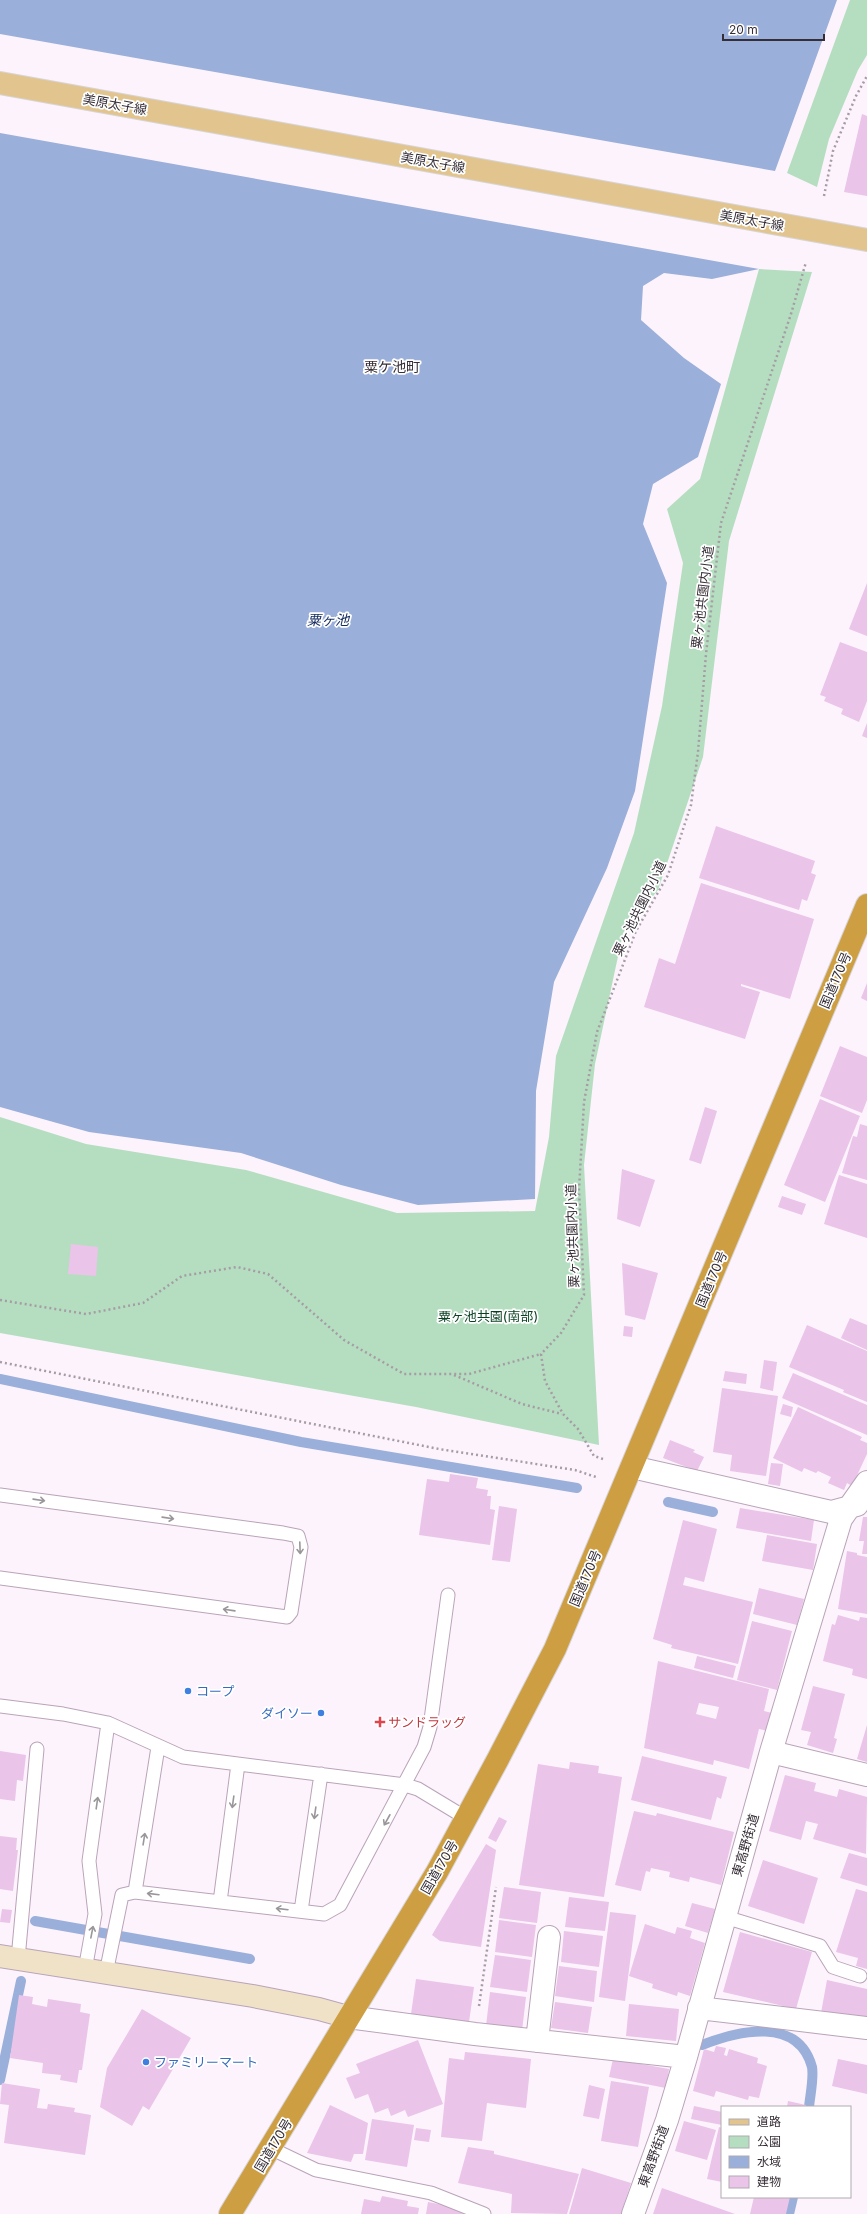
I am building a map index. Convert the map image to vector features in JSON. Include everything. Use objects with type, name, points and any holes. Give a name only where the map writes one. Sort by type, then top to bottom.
[{"type":"highway","name":"国道170号","points":[[230,2214],[328,2056],[348,2018],[437,1872],[554,1649],[867,905]]},
{"type":"main road","name":"美原太子線","points":[[0,83],[867,240]]},
{"type":"street","points":[[628,1476],[831,1512],[858,1504]]},
{"type":"street","name":"東高野街道","points":[[633,2214],[666,2120],[686,2057],[771,1752],[841,1519],[858,1504],[867,1482]]},
{"type":"street","points":[[771,1752],[867,1775]]},
{"type":"street","points":[[537,2035],[549,1937]]},
{"type":"street","points":[[9,1958],[253,1996],[319,2009],[348,2018],[537,2035],[686,2057]]},
{"type":"street","points":[[700,2008],[867,2028]]},
{"type":"lane","points":[[0,1495],[283,1533],[298,1536],[301,1547],[291,1612],[286,1617],[0,1578]]},
{"type":"lane","points":[[106,1973],[122,1895],[135,1892],[324,1914],[340,1904],[424,1748],[430,1727],[448,1595]]},
{"type":"lane","points":[[0,1706],[63,1714],[108,1723],[158,1747],[183,1757],[405,1785],[418,1788],[466,1818]]},
{"type":"lane","points":[[85,1970],[95,1914],[89,1861],[108,1723]]},
{"type":"lane","points":[[135,1892],[158,1747]]},
{"type":"lane","points":[[9,1958],[37,1749]]},
{"type":"lane","points":[[220,1902],[238,1764]]},
{"type":"lane","points":[[301,1911],[321,1774]]},
{"type":"lane","points":[[725,1917],[820,1946],[833,1967],[860,1976]]},
{"type":"lane","points":[[270,2148],[316,2170],[431,2193],[484,2214]]},
{"type":"path","points":[[824,196],[833,151],[856,96],[867,76]]},
{"type":"path","name":"粟ヶ池共園内小道","points":[[541,1354],[561,1333],[584,1295],[579,1190],[584,1102],[597,1032],[636,931],[668,875],[691,805],[698,752],[706,654],[721,523],[792,314],[806,262]]},
{"type":"path","points":[[0,1300],[86,1314],[143,1303],[182,1276],[237,1267],[268,1274],[344,1340],[404,1374],[469,1374],[541,1354],[545,1381],[563,1414],[578,1429],[594,1456],[628,1476]]},
{"type":"path","points":[[0,1362],[439,1449],[575,1470],[628,1476]]},
{"type":"path","points":[[452,1374],[522,1404],[563,1414]]},
{"type":"path","points":[[478,2012],[496,1887]]},
{"type":"green space","points":[[850,0],[867,0],[867,55],[858,70],[829,139],[817,187],[787,173]]},
{"type":"green space","name":"粟ヶ池共園(南部)","points":[[759,269],[812,272],[729,541],[703,757],[658,890],[623,933],[595,1064],[584,1165],[599,1445],[416,1407],[0,1333],[0,1117],[86,1144],[246,1170],[397,1213],[535,1211],[549,1137],[556,1056],[634,833],[662,706],[683,563],[667,509],[700,479]]},
{"type":"water","points":[[0,0],[837,0],[775,171],[0,34]]},
{"type":"water","name":"粟ヶ池","points":[[0,133],[759,269],[712,279],[664,273],[643,286],[641,320],[684,358],[721,384],[698,457],[653,484],[643,524],[667,583],[635,791],[607,868],[554,982],[536,1091],[535,1199],[418,1205],[341,1185],[241,1153],[89,1132],[0,1107]]},
{"type":"building","points":[[862,114],[867,116],[867,196],[844,192]]},
{"type":"building","points":[[867,583],[867,636],[849,629]]},
{"type":"building","points":[[840,642],[867,652],[867,701],[859,722],[841,714],[843,709],[824,701],[826,697],[820,695]]},
{"type":"building","points":[[867,723],[867,738],[862,736]]},
{"type":"building","points":[[716,826],[815,861],[811,873],[816,875],[807,901],[802,899],[799,910],[699,878]]},
{"type":"building","points":[[701,883],[814,919],[790,999],[741,984],[741,986],[760,992],[745,1039],[644,1007],[659,958],[675,964]]},
{"type":"building","points":[[867,983],[867,1001],[861,998]]},
{"type":"building","points":[[840,1046],[867,1057],[867,1100],[862,1113],[820,1096]]},
{"type":"building","points":[[820,1099],[860,1116],[825,1202],[784,1185]]},
{"type":"building","points":[[705,1107],[717,1111],[701,1164],[689,1160]]},
{"type":"building","points":[[860,1124],[867,1126],[867,1180],[842,1173],[853,1136],[857,1137]]},
{"type":"building","points":[[622,1169],[655,1180],[640,1227],[617,1219]]},
{"type":"building","points":[[839,1175],[867,1184],[867,1238],[824,1224]]},
{"type":"building","points":[[782,1196],[806,1204],[802,1215],[778,1207]]},
{"type":"building","points":[[71,1244],[98,1247],[96,1276],[68,1274]]},
{"type":"building","points":[[622,1263],[658,1273],[645,1320],[625,1315]]},
{"type":"building","points":[[850,1318],[867,1325],[867,1350],[841,1338]]},
{"type":"building","points":[[807,1325],[867,1351],[867,1402],[843,1392],[844,1390],[789,1367]]},
{"type":"building","points":[[624,1326],[633,1327],[632,1337],[623,1336]]},
{"type":"building","points":[[764,1360],[777,1362],[773,1391],[760,1388]]},
{"type":"building","points":[[725,1371],[747,1374],[746,1384],[723,1381]]},
{"type":"building","points":[[793,1373],[867,1405],[867,1435],[782,1398]]},
{"type":"building","points":[[722,1388],[778,1396],[766,1476],[730,1471],[732,1455],[713,1452]]},
{"type":"building","points":[[783,1404],[793,1407],[791,1417],[780,1414]]},
{"type":"building","points":[[798,1407],[862,1437],[860,1440],[867,1443],[867,1454],[852,1486],[847,1483],[844,1490],[828,1483],[831,1477],[818,1471],[816,1473],[804,1468],[802,1472],[773,1458]]},
{"type":"building","points":[[670,1440],[695,1450],[693,1452],[704,1457],[697,1471],[663,1458]]},
{"type":"building","points":[[771,1463],[783,1464],[780,1486],[768,1484]]},
{"type":"building","points":[[450,1474],[478,1478],[476,1488],[488,1490],[487,1496],[491,1496],[490,1509],[495,1510],[490,1545],[419,1535],[427,1479],[449,1482]]},
{"type":"building","points":[[499,1506],[517,1509],[510,1562],[492,1560]]},
{"type":"building","points":[[740,1508],[814,1520],[811,1541],[736,1528]]},
{"type":"building","points":[[863,1517],[867,1517],[867,1554],[862,1554],[864,1541],[859,1541]]},
{"type":"building","points":[[683,1520],[717,1529],[704,1582],[685,1577],[683,1585],[753,1602],[738,1664],[671,1648],[672,1645],[653,1639]]},
{"type":"building","points":[[767,1535],[817,1544],[813,1570],[762,1561]]},
{"type":"building","points":[[847,1551],[867,1557],[867,1614],[838,1609]]},
{"type":"building","points":[[759,1588],[804,1599],[797,1625],[753,1614]]},
{"type":"building","points":[[838,1615],[859,1621],[860,1617],[867,1618],[867,1679],[852,1675],[853,1669],[823,1661],[832,1624],[835,1625]]},
{"type":"building","points":[[752,1621],[792,1631],[777,1690],[737,1680]]},
{"type":"building","points":[[697,1656],[736,1666],[733,1678],[694,1668]]},
{"type":"building","points":[[658,1661],[769,1689],[764,1711],[772,1713],[768,1731],[759,1729],[749,1769],[714,1760],[713,1765],[644,1748]],"holes":[[[699,1703],[719,1707],[716,1719],[696,1714]]]},
{"type":"building","points":[[813,1686],[845,1694],[834,1738],[837,1739],[833,1753],[807,1745],[811,1732],[801,1730]]},
{"type":"building","points":[[867,1725],[867,1762],[857,1759]]},
{"type":"building","points":[[0,1751],[26,1755],[23,1781],[17,1780],[15,1801],[0,1799]]},
{"type":"building","points":[[642,1756],[727,1777],[721,1799],[717,1797],[711,1820],[631,1800]]},
{"type":"building","points":[[570,1762],[599,1766],[598,1773],[622,1777],[604,1897],[519,1885],[538,1764],[569,1769]]},
{"type":"building","points":[[785,1775],[816,1783],[814,1791],[837,1797],[839,1789],[867,1797],[866,1854],[813,1839],[818,1824],[806,1821],[801,1840],[769,1831]]},
{"type":"building","points":[[634,1811],[656,1816],[657,1813],[734,1832],[721,1885],[690,1877],[689,1882],[669,1877],[670,1872],[651,1868],[650,1872],[646,1871],[641,1891],[615,1885]]},
{"type":"building","points":[[499,1817],[507,1821],[496,1842],[488,1838]]},
{"type":"building","points":[[0,1836],[17,1838],[16,1850],[18,1850],[13,1891],[0,1889]]},
{"type":"building","points":[[486,1844],[496,1850],[481,1947],[440,1941],[432,1935]]},
{"type":"building","points":[[849,1853],[867,1858],[867,1886],[840,1878]]},
{"type":"building","points":[[763,1860],[818,1878],[804,1924],[748,1906]]},
{"type":"building","points":[[504,1887],[541,1892],[537,1923],[499,1918]]},
{"type":"building","points":[[856,1889],[867,1892],[867,1969],[856,1966],[858,1958],[836,1952]]},
{"type":"building","points":[[569,1897],[609,1902],[605,1931],[565,1927]]},
{"type":"building","points":[[692,1903],[715,1909],[708,1933],[685,1926]]},
{"type":"building","points":[[2,1909],[12,1910],[10,1923],[0,1922]]},
{"type":"building","points":[[610,1912],[636,1915],[625,2001],[599,1997]]},
{"type":"building","points":[[499,1920],[536,1925],[532,1957],[495,1952]]},
{"type":"building","points":[[645,1924],[675,1934],[677,1927],[692,1931],[690,1938],[705,1943],[690,1996],[678,1992],[677,1996],[652,1988],[653,1984],[629,1976]]},
{"type":"building","points":[[564,1931],[603,1936],[599,1967],[561,1962]]},
{"type":"building","points":[[740,1932],[812,1952],[796,2009],[723,1992]]},
{"type":"building","points":[[495,1955],[531,1960],[527,1992],[490,1987]]},
{"type":"building","points":[[559,1966],[597,1971],[594,2002],[555,1996]]},
{"type":"building","points":[[416,1979],[474,1987],[469,2022],[411,2014]]},
{"type":"building","points":[[827,1980],[867,1989],[867,2023],[821,2013]]},
{"type":"building","points":[[490,1992],[526,1997],[522,2031],[486,2026]]},
{"type":"building","points":[[19,1995],[33,1997],[32,2004],[47,2007],[48,1999],[81,2004],[80,2012],[90,2014],[82,2070],[79,2070],[77,2083],[60,2080],[61,2075],[42,2073],[43,2063],[10,2058]]},
{"type":"building","points":[[555,2002],[592,2007],[588,2033],[551,2028]]},
{"type":"building","points":[[629,2004],[679,2009],[676,2041],[626,2036]]},
{"type":"building","points":[[142,2009],[191,2038],[149,2110],[143,2106],[132,2126],[100,2107],[107,2068]]},
{"type":"building","points":[[418,2040],[443,2104],[408,2117],[405,2110],[391,2116],[388,2108],[375,2113],[368,2094],[355,2099],[346,2078],[360,2073],[356,2064]]},
{"type":"building","points":[[716,2046],[726,2048],[724,2055],[727,2056],[729,2049],[758,2058],[757,2063],[767,2066],[759,2098],[749,2096],[748,2100],[716,2091],[714,2097],[693,2091],[704,2049],[714,2052]]},
{"type":"building","points":[[465,2052],[531,2059],[526,2108],[487,2103],[482,2141],[441,2137],[449,2058],[464,2060]]},
{"type":"building","points":[[613,2059],[669,2069],[666,2088],[609,2077]]},
{"type":"building","points":[[838,2059],[867,2065],[867,2094],[832,2086]]},
{"type":"building","points":[[611,2081],[649,2087],[638,2147],[601,2141]]},
{"type":"building","points":[[2,2083],[40,2089],[37,2108],[47,2109],[48,2104],[75,2108],[74,2112],[91,2115],[85,2155],[4,2143],[9,2105],[0,2104]]},
{"type":"building","points":[[589,2085],[605,2089],[599,2119],[583,2116]]},
{"type":"building","points":[[788,2101],[806,2105],[806,2106],[787,2106]]},
{"type":"building","points":[[330,2105],[368,2123],[363,2154],[354,2154],[351,2162],[307,2153]]},
{"type":"building","points":[[694,2106],[721,2112],[721,2125],[691,2119]]},
{"type":"building","points":[[372,2119],[414,2125],[407,2167],[365,2160]]},
{"type":"building","points":[[684,2121],[716,2130],[707,2160],[675,2151]]},
{"type":"building","points":[[719,2127],[721,2128],[721,2182],[707,2179]]},
{"type":"building","points":[[416,2128],[431,2130],[429,2142],[414,2140]]},
{"type":"building","points":[[468,2147],[494,2151],[494,2154],[579,2174],[567,2214],[511,2213],[512,2194],[458,2183]]},
{"type":"building","points":[[582,2168],[631,2183],[621,2214],[569,2214]]},
{"type":"building","points":[[662,2188],[735,2214],[653,2214]]},
{"type":"building","points":[[382,2196],[408,2201],[407,2206],[419,2208],[418,2214],[361,2214],[364,2199],[380,2202]]},
{"type":"building","points":[[754,2198],[790,2198],[786,2214],[750,2214]]},
{"type":"building","points":[[428,2202],[464,2209],[463,2214],[426,2214]]},
{"type":"waterway","points":[[0,1379],[301,1442],[577,1488]]},
{"type":"waterway","points":[[668,1502],[713,1512]]},
{"type":"waterway","points":[[35,1921],[250,1959]]},
{"type":"waterway","points":[[0,2080],[21,1981]]},
{"type":"waterway","points":[[702,2045],[732,2035],[749,2032],[781,2034],[794,2040],[805,2051],[812,2067],[809,2106]]},
{"type":"waterway","points":[[789,2214],[793,2198]]},
{"type":"place","name":"コープ","points":[[188,1691]]},
{"type":"place","name":"ダイソー","points":[[321,1713]]},
{"type":"place","name":"サンドラッグ","points":[[380,1722]]},
{"type":"place","name":"ファミリーマート","points":[[146,2062]]},
{"type":"district","name":"粟ケ池町","points":[[392,367]]}]
